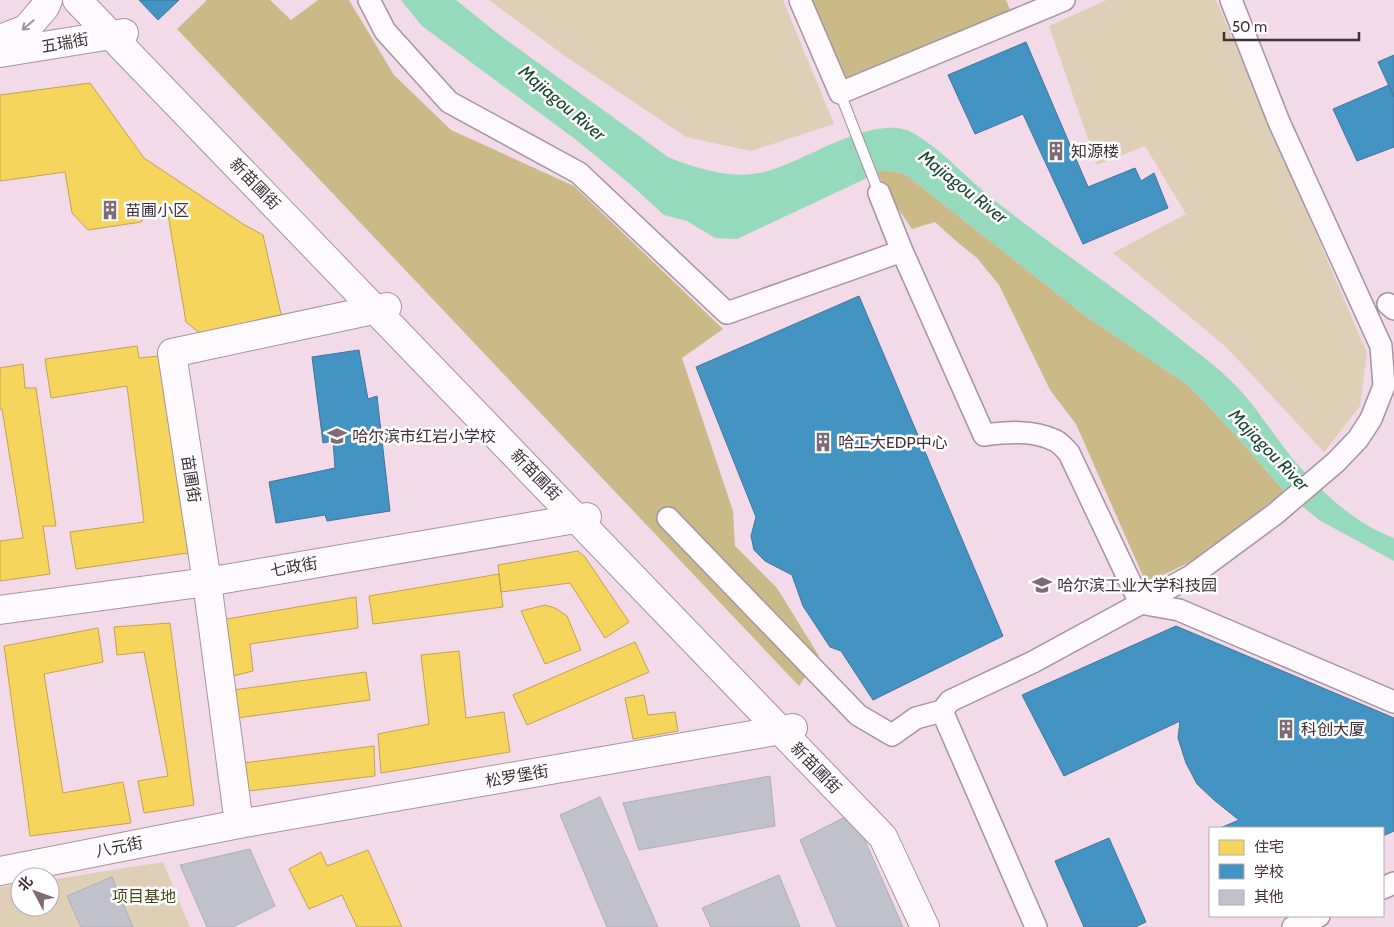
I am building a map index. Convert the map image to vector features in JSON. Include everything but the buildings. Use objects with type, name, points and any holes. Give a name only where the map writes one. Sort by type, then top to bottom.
[{"type":"street","name":"五瑞街","points":[[0,39],[26,29],[46,7],[48,0]]},
{"type":"street","name":"新苗圃街","points":[[77,0],[121,33],[582,518],[788,729],[896,835],[940,927]]},
{"type":"street","name":"新苗圃街","points":[[99,0],[121,33]]},
{"type":"street","points":[[369,0],[385,31],[449,102],[579,173],[727,313],[902,251]]},
{"type":"street","points":[[800,0],[840,93],[1017,9],[1064,0]]},
{"type":"street","points":[[668,518],[858,715],[892,735],[916,718],[942,711],[950,701],[1033,662],[1191,576],[1275,514],[1336,462],[1358,439],[1371,419],[1384,386],[1381,346],[1279,122],[1231,0]]},
{"type":"street","name":"五瑞街","points":[[0,54],[121,33]]},
{"type":"street","points":[[879,192],[902,251],[984,435],[1006,432],[1038,434],[1056,440],[1069,453],[1140,604]]},
{"type":"street","name":"苗圃街","points":[[239,824],[172,353],[382,308]]},
{"type":"street","name":"七政街","points":[[0,610],[206,582],[582,518]]},
{"type":"street","points":[[1140,604],[1179,610],[1394,702]]},
{"type":"street","points":[[942,711],[1036,927]]},
{"type":"street","name":"新苗圃街","points":[[788,729],[883,838],[925,927]]},
{"type":"street","name":"松罗堡街","points":[[239,824],[788,729]]},
{"type":"street","name":"八元街","points":[[0,870],[239,824]]},
{"type":"street","points":[[1293,927],[1317,917]]},
{"type":"lane","points":[[840,93],[879,192]]},
{"type":"green space","points":[[489,0],[783,0],[834,124],[751,151],[686,137],[565,56]]},
{"type":"green space","points":[[1107,0],[1216,0],[1367,353],[1360,406],[1324,452],[1225,346],[1113,253],[1186,214],[1145,146],[1097,165],[1049,26]]},
{"type":"green space","name":"项目基地","points":[[163,862],[190,927],[0,927],[0,887],[10,886],[10,917],[60,917],[60,878]]},
{"type":"shaded area","points":[[207,0],[270,0],[291,20],[318,0],[349,0],[394,75],[451,130],[574,186],[723,329],[682,358],[733,511],[735,546],[777,588],[819,656],[799,686],[177,29]]},
{"type":"shaded area","points":[[809,0],[1006,0],[1011,12],[846,82]]},
{"type":"shaded area","points":[[884,170],[905,174],[1083,314],[1189,386],[1230,429],[1284,491],[1207,554],[1146,583],[1076,424],[1050,390],[999,285],[977,258],[935,222],[912,229],[890,197],[877,173]]},
{"type":"water","name":"Majiagou River","points":[[401,0],[456,0],[497,33],[668,157],[691,166],[727,174],[752,174],[780,167],[861,133],[899,128],[915,134],[946,157],[994,200],[1161,324],[1224,374],[1248,400],[1299,466],[1320,488],[1354,517],[1394,538],[1394,561],[1319,520],[1284,491],[1230,429],[1189,386],[1083,314],[905,174],[884,170],[737,239],[715,238],[687,221],[664,215],[575,139],[422,26]]},
{"type":"place","name":"知源楼","points":[[1056,151]]},
{"type":"place","name":"苗圃小区","points":[[110,210]]},
{"type":"place","name":"哈尔滨市红岩小学校","points":[[337,436]]},
{"type":"place","name":"哈工大EDP中心","points":[[823,442]]},
{"type":"place","name":"哈尔滨工业大学科技园","points":[[1042,585]]},
{"type":"place","name":"科创大厦","points":[[1286,729]]}]
